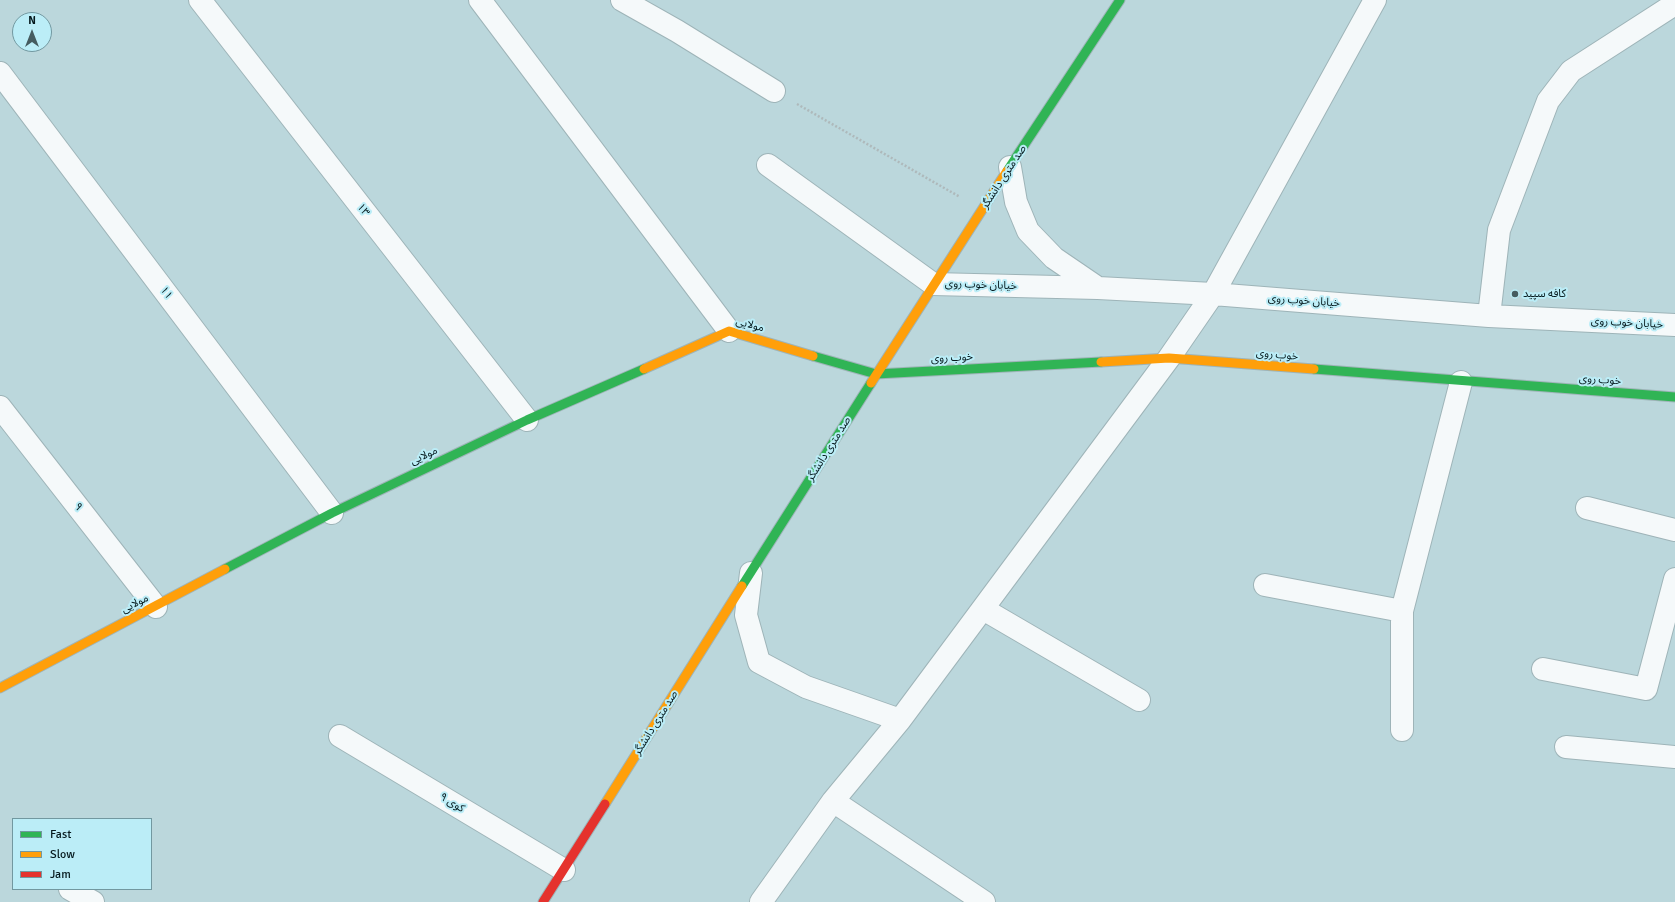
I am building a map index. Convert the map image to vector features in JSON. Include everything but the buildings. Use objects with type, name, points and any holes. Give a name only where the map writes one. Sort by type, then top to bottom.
[{"type":"street","name":"۱۳","points":[[200,0],[527,420]]},
{"type":"street","points":[[480,0],[729,331]]},
{"type":"street","points":[[622,0],[677,31],[774,91]]},
{"type":"street","name":"صد متری دانشگر","points":[[543,902],[933,284],[1120,0]]},
{"type":"street","points":[[760,902],[833,801],[900,720],[983,609],[1169,358],[1213,294],[1376,0]]},
{"type":"street","points":[[1489,316],[1499,230],[1548,101],[1571,71],[1675,4]]},
{"type":"street","name":"۱۱","points":[[0,73],[332,513]]},
{"type":"street","points":[[768,165],[933,284]]},
{"type":"street","points":[[1010,167],[1016,202],[1028,231],[1054,258],[1098,288]]},
{"type":"street","name":"خیابان خوب روی","points":[[933,284],[1098,288],[1213,294],[1489,316],[1675,325]]},
{"type":"street","name":"مولایی","points":[[0,688],[332,513],[527,420],[729,331],[876,374]]},
{"type":"street","name":"خوب روی","points":[[876,374],[1169,358],[1461,382],[1675,397]]},
{"type":"street","points":[[1402,730],[1402,611],[1461,382]]},
{"type":"street","name":"۹","points":[[0,407],[156,607]]},
{"type":"street","points":[[1587,508],[1675,530]]},
{"type":"street","points":[[750,573],[746,615],[759,662],[806,687],[900,720]]},
{"type":"street","points":[[1542,669],[1646,689],[1675,580]]},
{"type":"street","points":[[1265,585],[1402,611]]},
{"type":"street","points":[[983,609],[1139,700]]},
{"type":"street","name":"کوی ۹","points":[[340,736],[564,870]]},
{"type":"street","points":[[1566,747],[1675,757]]},
{"type":"street","points":[[833,801],[984,902]]},
{"type":"street","points":[[72,890],[93,902]]},
{"type":"path","points":[[774,91],[983,210]]},
{"type":"traffic: fast","points":[[1007,171],[1120,0]]},
{"type":"traffic: fast","points":[[813,356],[876,374],[1101,362]]},
{"type":"traffic: fast","points":[[225,569],[332,513],[527,420],[644,369]]},
{"type":"traffic: fast","points":[[1314,369],[1675,397]]},
{"type":"traffic: fast","points":[[742,586],[871,383]]},
{"type":"traffic: slow","points":[[871,383],[1007,171]]},
{"type":"traffic: slow","points":[[644,369],[729,331],[813,356]]},
{"type":"traffic: slow","points":[[1101,362],[1169,358],[1314,369]]},
{"type":"traffic: slow","points":[[0,688],[225,569]]},
{"type":"traffic: slow","points":[[605,804],[742,586]]},
{"type":"traffic: jam","points":[[543,902],[605,804]]},
{"type":"place","name":"کافه سپید","points":[[1515,294]]}]
